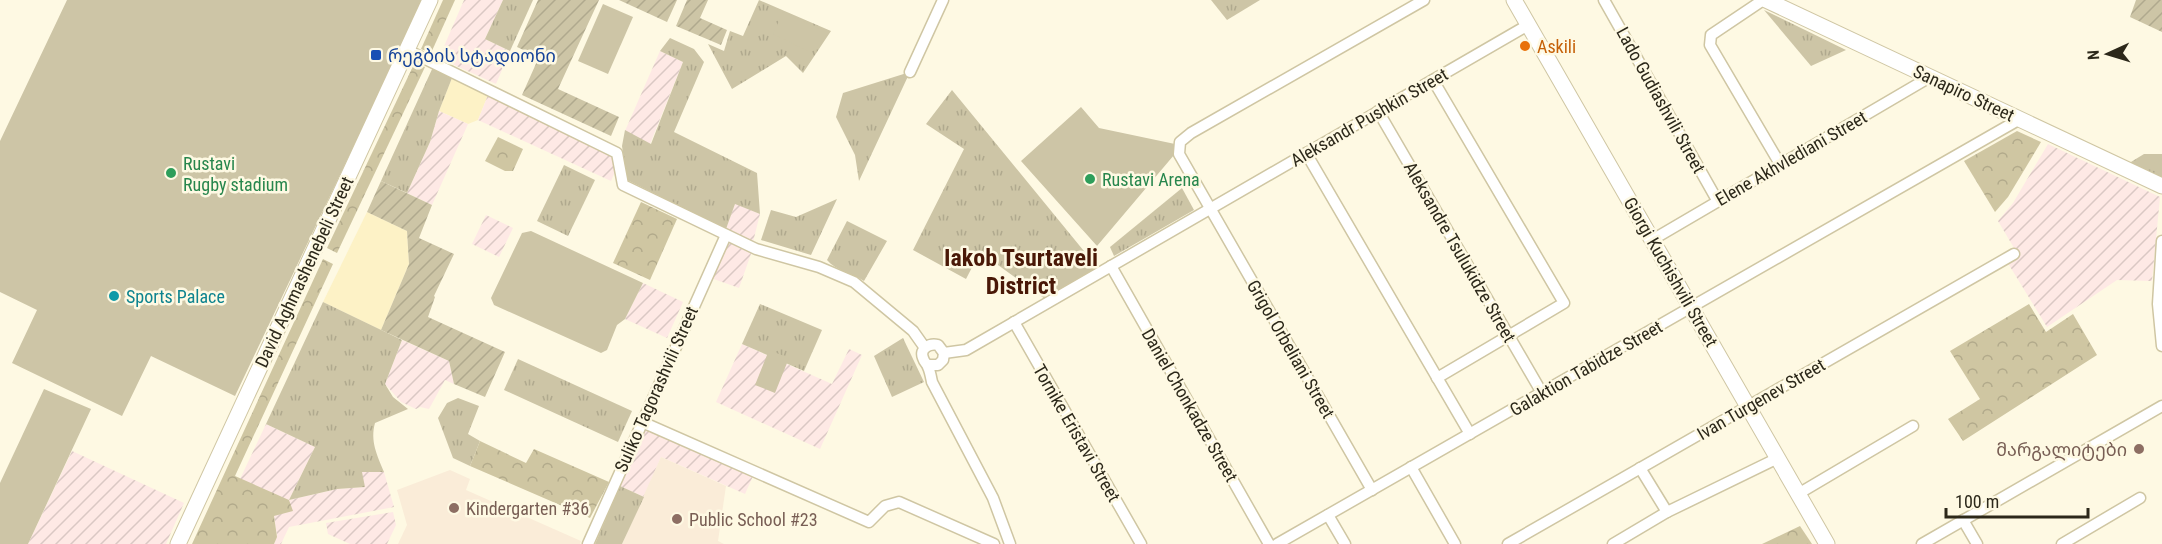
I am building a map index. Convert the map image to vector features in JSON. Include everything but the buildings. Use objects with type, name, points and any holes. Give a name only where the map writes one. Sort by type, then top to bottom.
[{"type":"main road","name":"David Aghmashenebeli Street","points":[[178,544],[430,0]]},
{"type":"main road","name":"Giorgi Kuchishvili Street","points":[[1514,0],[1827,544]]},
{"type":"main road","name":"Sanapiro Street","points":[[1765,0],[2162,186]]},
{"type":"street","points":[[910,72],[943,0]]},
{"type":"street","points":[[1210,209],[1179,154],[1180,142],[1191,133],[1424,0]]},
{"type":"street","name":"Lado Gudiashvili Street","points":[[1605,0],[1717,200]]},
{"type":"street","points":[[1765,0],[1711,35],[1710,45],[1780,164]]},
{"type":"street","name":"Aleksandr Pushkin Street","points":[[944,353],[966,350],[1528,25]]},
{"type":"street","points":[[407,50],[617,153],[623,185],[756,249],[819,267],[854,282],[913,332],[925,348]]},
{"type":"street","name":"Elene Akhvlediani Street","points":[[1652,240],[1930,77]]},
{"type":"street","points":[[1433,80],[1564,303],[1437,378]]},
{"type":"street","name":"Aleksandre Tsulukidze Street","points":[[1378,111],[1542,393]]},
{"type":"street","name":"Galaktion Tabidze Street","points":[[1277,544],[2020,119]]},
{"type":"street","points":[[1306,153],[1470,434]]},
{"type":"street","name":"Grigol Orbeliani Street","points":[[1210,209],[1372,490]]},
{"type":"street","name":"Suliko Tagorashvili Street","points":[[588,544],[726,235]]},
{"type":"street","points":[[2162,241],[2158,304],[2162,346]]},
{"type":"street","name":"Ivan Turgenev Street","points":[[1508,544],[2014,254]]},
{"type":"street","name":"Daniel Chonkadze Street","points":[[1111,266],[1269,544]]},
{"type":"street","name":"Tornike Eristavi Street","points":[[1014,322],[1141,544]]},
{"type":"street","points":[[928,365],[938,365],[943,360],[944,353],[941,347],[934,344],[925,348],[922,357],[928,365],[932,382],[993,498],[1010,544]]},
{"type":"street","points":[[1922,544],[2162,406]]},
{"type":"street","points":[[642,422],[869,522],[885,506],[899,502],[994,544]]},
{"type":"street","points":[[1798,494],[1914,426]]},
{"type":"street","points":[[1613,544],[1667,512],[1778,458]]},
{"type":"street","points":[[1411,467],[1455,544]]},
{"type":"street","points":[[1640,468],[1667,512]]},
{"type":"street","points":[[2062,544],[2140,498]]},
{"type":"street","points":[[1328,515],[1345,544]]},
{"type":"street","points":[[1964,520],[1977,544]]},
{"type":"shaded area","points":[[464,0],[503,0],[485,39],[510,51],[496,84],[439,58]]},
{"type":"shaded area","points":[[660,51],[683,62],[650,144],[625,131]]},
{"type":"shaded area","points":[[452,78],[488,95],[478,120],[468,124],[439,111]]},
{"type":"shaded area","points":[[488,95],[615,157],[617,167],[611,181],[478,120]]},
{"type":"shaded area","points":[[439,111],[468,124],[432,205],[407,193],[430,142]]},
{"type":"shaded area","points":[[2048,144],[2160,197],[2152,281],[2117,280],[2047,327],[2006,260],[2017,253],[1998,221],[2013,203]]},
{"type":"shaded area","points":[[735,203],[760,214],[753,242],[726,229]]},
{"type":"shaded area","points":[[367,212],[407,231],[409,264],[381,330],[323,302]]},
{"type":"shaded area","points":[[486,215],[513,228],[499,257],[472,244]]},
{"type":"shaded area","points":[[725,239],[752,251],[739,288],[708,277]]},
{"type":"shaded area","points":[[643,283],[683,302],[667,338],[625,319]]},
{"type":"shaded area","points":[[402,340],[449,361],[454,384],[445,380],[429,409],[420,407],[416,409],[401,402],[385,384]]},
{"type":"shaded area","points":[[742,344],[832,384],[849,349],[862,355],[820,449],[716,402]]},
{"type":"shaded area","points":[[266,424],[315,447],[289,500],[337,489],[364,487],[361,471],[384,472],[394,507],[289,527],[281,544],[274,544],[277,536],[274,516],[240,479]]},
{"type":"shaded area","points":[[645,428],[753,476],[745,494],[661,457],[644,497],[620,486]]},
{"type":"shaded area","points":[[72,451],[184,503],[166,544],[28,544]]},
{"type":"shaded area","name":"Public School #23","points":[[661,457],[726,486],[718,541],[724,544],[622,544]]},
{"type":"shaded area","name":"Kindergarten #36","points":[[450,470],[470,479],[466,490],[581,541],[580,544],[398,544],[407,525],[397,490]]},
{"type":"shaded area","points":[[393,512],[396,525],[387,544],[350,544],[328,534],[326,523]]},
{"type":"green space","name":"Rustavi Rugby stadium","points":[[67,0],[423,0],[235,396],[151,356],[122,416],[12,363],[37,310],[0,292],[0,141]]},
{"type":"green space","points":[[443,0],[455,0],[431,53],[421,49]]},
{"type":"green space","points":[[503,0],[533,0],[510,51],[485,39]]},
{"type":"green space","points":[[538,0],[599,0],[558,89],[619,117],[611,136],[522,95],[539,57],[517,47]]},
{"type":"green space","points":[[619,0],[677,0],[667,22]]},
{"type":"green space","points":[[687,0],[708,0],[700,18],[727,30],[721,45],[676,26]]},
{"type":"green space","points":[[759,0],[831,31],[803,73],[786,56],[732,89],[708,44],[724,51],[730,31],[743,36]]},
{"type":"green space","points":[[1211,0],[1260,0],[1227,20]]},
{"type":"green space","points":[[2136,0],[2162,0],[2162,32],[2130,17]]},
{"type":"green space","points":[[603,4],[633,17],[608,74],[578,61]]},
{"type":"green space","points":[[1764,10],[1846,50],[1811,66]]},
{"type":"green space","points":[[783,12],[819,29],[808,51],[773,34]]},
{"type":"green space","points":[[670,38],[694,49],[704,62],[674,132],[757,173],[760,214],[735,204],[726,229],[627,180],[622,146],[625,130],[651,144],[683,62],[660,51]]},
{"type":"green space","points":[[415,62],[425,67],[337,253],[327,248]]},
{"type":"green space","points":[[433,67],[452,78],[430,142],[407,193],[381,181]]},
{"type":"green space","points":[[910,72],[859,181],[855,155],[836,117],[843,93]]},
{"type":"green space","points":[[952,90],[1097,269],[1045,299],[980,252],[966,279],[913,250],[964,149],[926,124]]},
{"type":"green space","name":"Rustavi Arena","points":[[1081,107],[1099,128],[1175,144],[1174,155],[1097,246],[1021,161]]},
{"type":"green space","points":[[2017,131],[2041,142],[2008,197],[1995,212],[1964,161]]},
{"type":"green space","points":[[498,137],[523,149],[513,171],[505,171],[485,161]]},
{"type":"green space","points":[[2144,154],[2162,154],[2162,182],[2126,165]]},
{"type":"green space","points":[[564,165],[595,180],[568,236],[537,221]]},
{"type":"green space","points":[[381,181],[432,205],[419,238],[454,254],[434,296],[428,317],[505,352],[485,397],[454,384],[449,361],[381,330],[409,264],[407,231],[367,212]]},
{"type":"green space","points":[[1182,188],[1194,210],[1114,256],[1110,247]]},
{"type":"green space","points":[[837,199],[811,255],[761,240],[771,210],[796,217]]},
{"type":"green space","points":[[641,202],[677,219],[650,280],[613,263]]},
{"type":"green space","points":[[847,221],[887,241],[864,281],[835,267],[827,260]]},
{"type":"green space","points":[[531,231],[643,283],[625,319],[617,325],[607,350],[601,353],[494,305],[491,298],[522,233]]},
{"type":"green space","points":[[323,259],[333,264],[235,476],[289,500],[293,511],[274,516],[277,537],[274,544],[192,544]]},
{"type":"green space","points":[[323,302],[402,340],[385,384],[393,397],[408,409],[375,423],[374,442],[384,472],[362,472],[365,487],[337,489],[289,500],[315,447],[266,424]]},
{"type":"green space","points":[[760,304],[822,330],[804,371],[742,344]]},
{"type":"green space","points":[[2029,304],[2046,332],[2073,314],[2097,355],[1963,441],[1948,419],[1980,399],[1950,351]]},
{"type":"green space","points":[[903,338],[924,382],[892,397],[874,356]]},
{"type":"green space","points":[[769,350],[789,358],[775,393],[755,385]]},
{"type":"green space","points":[[518,359],[632,411],[618,442],[504,390]]},
{"type":"green space","points":[[44,389],[91,409],[28,544],[0,544],[0,483]]},
{"type":"green space","points":[[458,398],[479,406],[468,434],[480,441],[470,466],[453,458],[438,418],[447,403]]},
{"type":"green space","points":[[480,441],[526,463],[534,449],[609,482],[590,518],[470,466]]},
{"type":"green space","points":[[620,486],[644,497],[622,544],[595,544]]},
{"type":"green space","points":[[1800,526],[1812,544],[1762,544]]},
{"type":"place","name":"Askili","points":[[1525,46]]},
{"type":"place","name":"რეგბის სტადიონი","points":[[376,55]]},
{"type":"place","name":"Rustavi Rugby stadium","points":[[171,173]]},
{"type":"place","name":"Rustavi Arena","points":[[1090,179]]},
{"type":"place","name":"Sports Palace","points":[[114,296]]},
{"type":"place","name":"მარგალიტები","points":[[2139,449]]},
{"type":"place","name":"Kindergarten #36","points":[[454,508]]},
{"type":"place","name":"Public School #23","points":[[677,519]]},
{"type":"district","name":"Iakob Tsurtaveli District","points":[[1021,272]]}]
